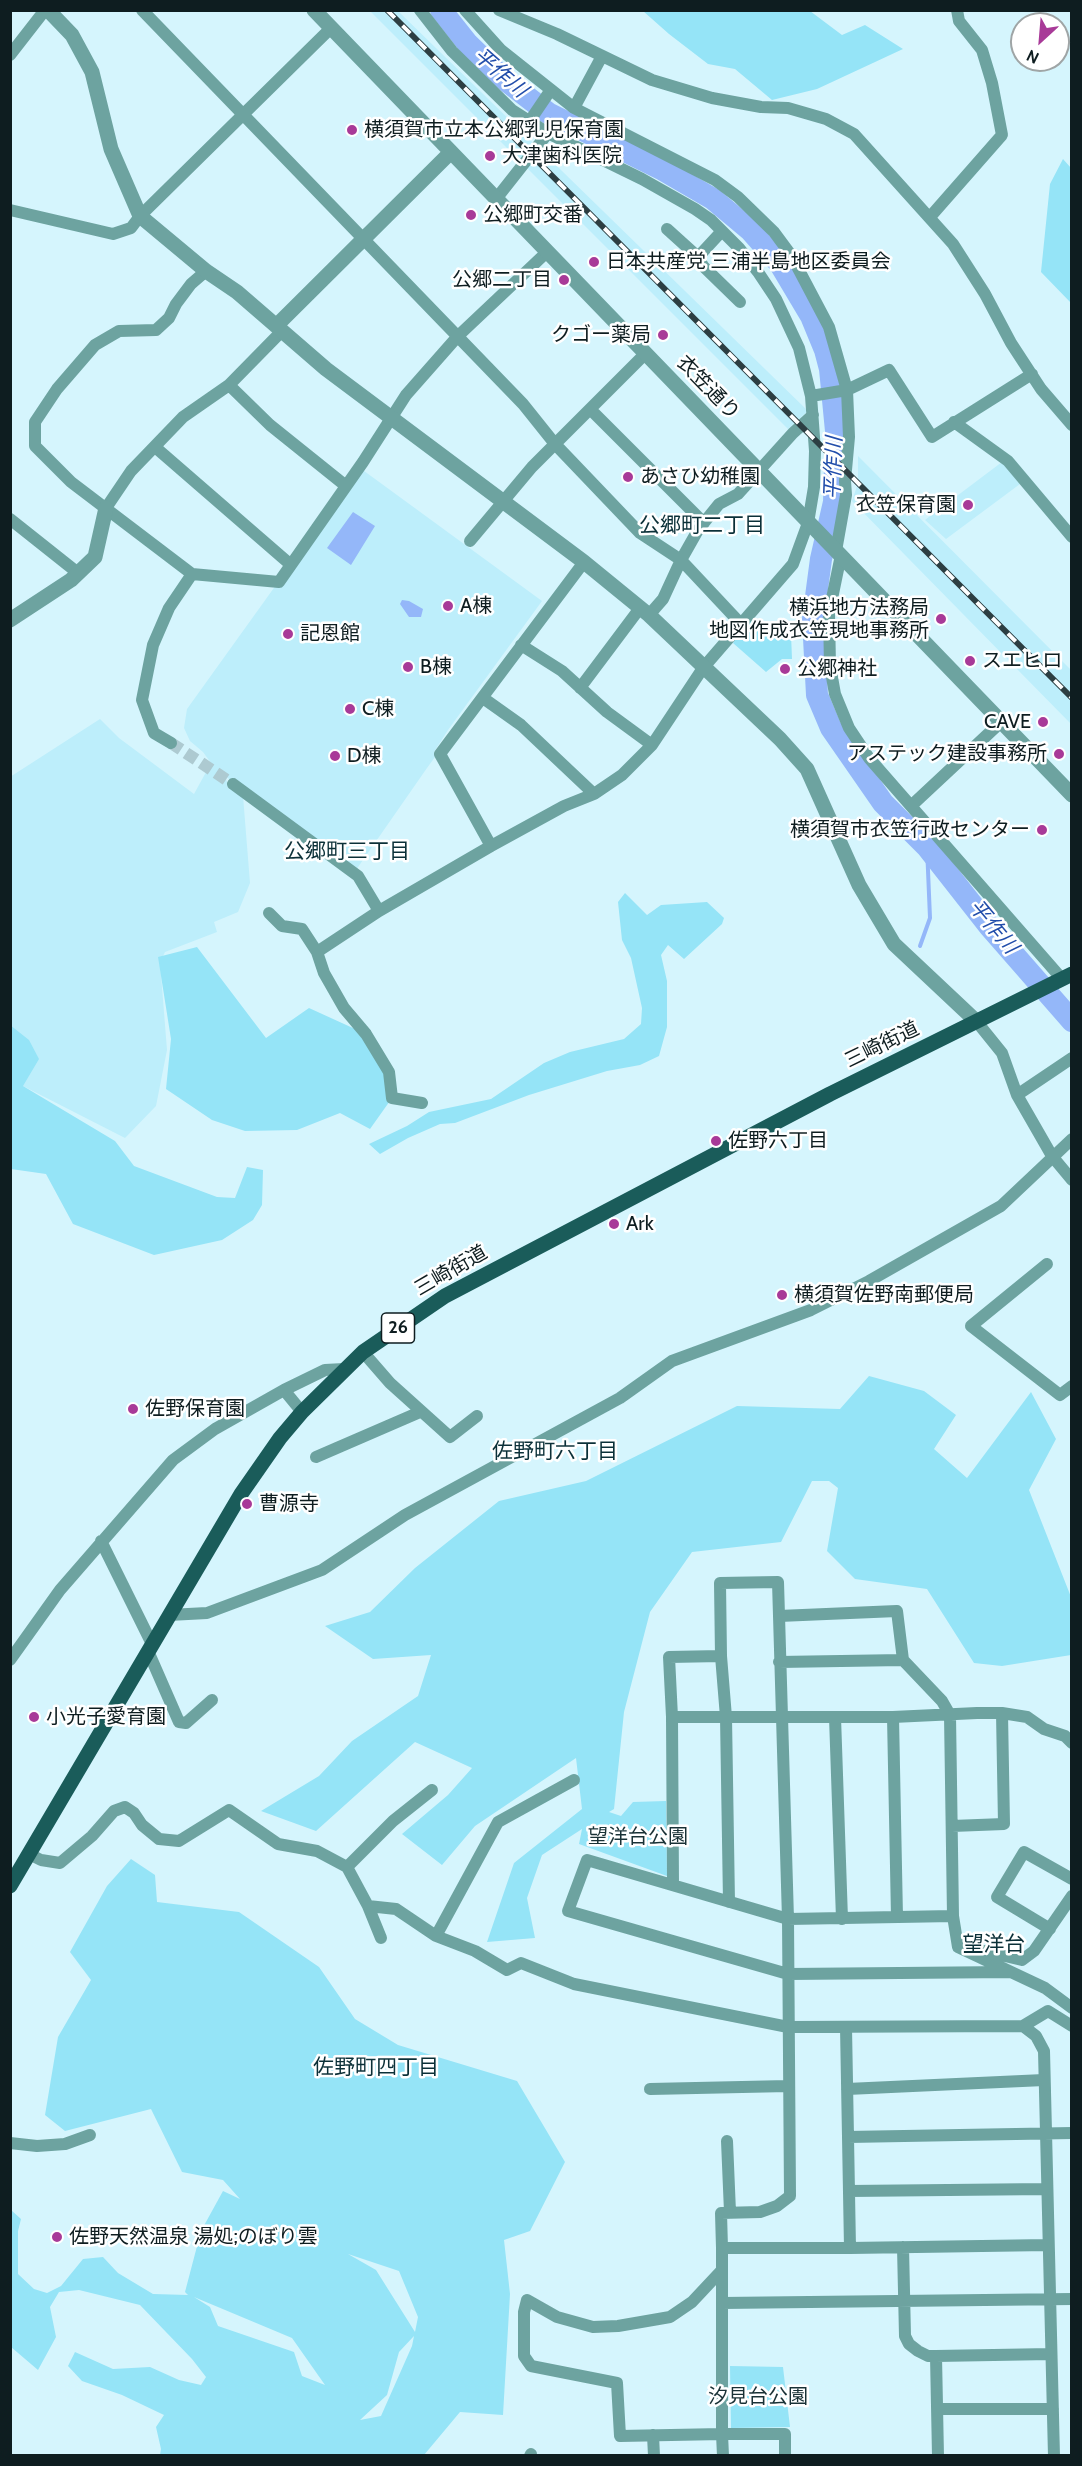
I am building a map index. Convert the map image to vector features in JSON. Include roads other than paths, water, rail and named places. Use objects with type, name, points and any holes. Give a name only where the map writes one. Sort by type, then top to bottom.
[{"type":"main road","name":"三崎街道","points":[[10,1886],[241,1494],[280,1438],[302,1412],[363,1352],[445,1296],[818,1100],[1065,977]]},
{"type":"street","points":[[10,55],[46,10],[72,35],[92,72],[111,149],[140,216],[206,271],[237,292],[326,369],[503,500],[644,611],[780,739],[807,769],[865,896],[894,944],[977,1022],[1002,1053],[1017,1095],[1052,1156],[1071,1180]]},
{"type":"street","points":[[142,10],[523,404],[555,444],[640,533],[681,560],[741,624]]},
{"type":"street","name":"衣笠通り","points":[[314,10],[1071,795]]},
{"type":"street","points":[[317,952],[379,911],[491,846],[564,806],[594,794],[622,776],[652,745],[703,668],[793,564],[811,525],[815,451],[814,396],[789,323],[758,272],[722,231],[695,209],[676,197],[548,133],[512,110],[473,74],[435,32],[420,10]]},
{"type":"street","points":[[465,10],[501,50],[549,92],[574,108],[715,180],[738,197],[774,232],[801,271],[829,327],[845,390],[849,437],[846,495],[829,613],[830,666],[835,694],[849,728],[869,758],[1065,977]]},
{"type":"street","points":[[499,10],[557,34],[652,80],[683,91],[761,107],[788,108],[826,119],[854,134],[953,244],[1041,389],[1071,424]]},
{"type":"street","points":[[930,217],[1002,135],[992,82],[982,50],[959,21],[957,10]]},
{"type":"street","points":[[10,210],[113,234],[131,228],[140,216],[331,28]]},
{"type":"street","points":[[574,108],[602,56]]},
{"type":"street","points":[[530,121],[549,92]]},
{"type":"street","points":[[496,199],[548,133]]},
{"type":"street","points":[[10,620],[44,600],[95,557],[106,508],[131,471],[183,417],[229,385],[364,238],[451,152]]},
{"type":"street","points":[[667,230],[698,257],[703,266],[740,302]]},
{"type":"street","points":[[698,257],[722,231]]},
{"type":"street","points":[[206,271],[191,284],[169,318],[156,330],[119,331],[95,345],[57,389],[35,422],[35,446],[71,482],[192,574],[279,582],[406,395],[458,336],[547,252]]},
{"type":"street","points":[[470,542],[503,500],[555,444],[645,354]]},
{"type":"street","points":[[814,396],[845,390],[889,370],[932,437],[1032,374]]},
{"type":"street","points":[[229,385],[270,425],[346,486]]},
{"type":"street","points":[[590,409],[704,523]]},
{"type":"street","points":[[580,688],[644,611],[663,599],[681,560],[719,504],[738,494],[813,415]]},
{"type":"street","points":[[954,422],[1008,461],[1071,537]]},
{"type":"street","points":[[155,447],[291,565]]},
{"type":"street","points":[[10,519],[78,573]]},
{"type":"street","points":[[491,846],[440,754],[584,562]]},
{"type":"street","points":[[171,743],[154,733],[142,700],[153,645],[169,608],[192,574]]},
{"type":"street","points":[[521,645],[562,671],[607,712],[652,745]]},
{"type":"street","points":[[483,698],[522,725],[594,794]]},
{"type":"street","points":[[911,806],[1001,722]]},
{"type":"street","points":[[233,784],[358,876],[379,911]]},
{"type":"street","points":[[269,913],[282,926],[302,929],[317,952],[324,973],[344,1008],[366,1034],[389,1072],[392,1098],[422,1104]]},
{"type":"street","points":[[1017,1095],[1071,1058]]},
{"type":"street","points":[[169,1615],[207,1613],[322,1570],[415,1509],[620,1398],[672,1361],[811,1310],[1001,1206],[1071,1139]]},
{"type":"street","points":[[1047,1264],[971,1326],[1060,1395],[1071,1386]]},
{"type":"street","points":[[363,1352],[390,1383],[450,1437],[477,1416]]},
{"type":"street","points":[[10,1660],[60,1590],[173,1460],[215,1429],[285,1390],[325,1370],[344,1369]]},
{"type":"street","points":[[285,1390],[302,1412]]},
{"type":"street","points":[[316,1457],[420,1412]]},
{"type":"street","points":[[101,1541],[150,1648],[179,1722],[186,1723],[212,1700]]},
{"type":"street","points":[[723,2456],[721,2212],[760,2212],[777,2206],[790,2196],[788,1919],[778,1582],[720,1583],[721,1656],[726,1717],[729,1902]]},
{"type":"street","points":[[779,1616],[897,1611],[903,1660],[942,1701],[950,1715],[953,1916],[958,1947],[1045,1988],[1071,2008]]},
{"type":"street","points":[[673,1885],[672,1718],[669,1657],[721,1656]]},
{"type":"street","points":[[779,1662],[903,1660]]},
{"type":"street","points":[[672,1718],[893,1717],[1002,1713],[1027,1717],[1044,1729],[1065,1736],[1071,1743]]},
{"type":"street","points":[[952,1826],[1004,1824],[1002,1713]]},
{"type":"street","points":[[835,1717],[842,1919]]},
{"type":"street","points":[[893,1717],[897,1917]]},
{"type":"street","points":[[436,1936],[498,1822],[574,1780]]},
{"type":"street","points":[[347,1867],[393,1821],[432,1790]]},
{"type":"street","points":[[29,1854],[41,1860],[60,1863],[92,1836],[114,1810],[124,1807],[134,1812],[142,1825],[159,1839],[179,1841],[229,1810],[278,1844],[317,1851],[347,1867],[368,1906],[381,1938]]},
{"type":"street","points":[[1050,1929],[997,1897],[1024,1852],[1071,1879]]},
{"type":"street","points":[[953,1916],[788,1919],[586,1860],[568,1911],[788,1974],[1011,1972]]},
{"type":"street","points":[[964,1950],[973,1948],[1022,1960],[1034,1951],[1071,1896]]},
{"type":"street","points":[[368,1906],[396,1910],[436,1936],[476,1951],[507,1970],[521,1963],[574,1984],[788,2027],[1023,2026],[1048,2011],[1071,2026]]},
{"type":"street","points":[[1023,2026],[1036,2036],[1044,2051],[1054,2456]]},
{"type":"street","points":[[846,2027],[850,2248]]},
{"type":"street","points":[[847,2089],[1044,2080]]},
{"type":"street","points":[[650,2090],[788,2086]]},
{"type":"street","points":[[848,2138],[1071,2133]]},
{"type":"street","points":[[10,2143],[37,2146],[65,2144],[90,2135]]},
{"type":"street","points":[[727,2141],[730,2212]]},
{"type":"street","points":[[849,2191],[1047,2189]]},
{"type":"street","points":[[722,2248],[1048,2245]]},
{"type":"street","points":[[903,2247],[905,2336],[909,2344],[928,2356],[1051,2354]]},
{"type":"street","points":[[722,2270],[692,2302],[670,2317],[618,2326],[592,2327],[557,2317],[528,2300],[524,2312],[524,2356],[531,2366],[617,2383],[620,2436],[786,2434],[785,2456]]},
{"type":"street","points":[[722,2303],[1071,2298]]},
{"type":"street","points":[[936,2356],[938,2456]]},
{"type":"street","points":[[937,2409],[1053,2409]]},
{"type":"street","points":[[653,2435],[654,2456]]},
{"type":"waterway","name":"平作川","points":[[441,10],[468,44],[504,79],[548,113],[663,170],[713,199],[750,230],[780,264],[811,316],[825,350],[830,369],[836,431],[834,502],[821,559],[813,619],[817,695],[831,728],[883,803],[927,847],[989,926],[1072,1021]]},
{"type":"waterway","points":[[920,946],[930,918],[927,847]]},
{"type":"tunnel","points":[[171,743],[233,784]]},
{"type":"railway","points":[[387,10],[1072,698]]},
{"type":"place","name":"横須賀市立本公郷乳児保育園","points":[[352,130]]},
{"type":"place","name":"大津歯科医院","points":[[490,156]]},
{"type":"place","name":"公郷町交番","points":[[471,215]]},
{"type":"place","name":"日本共産党 三浦半島地区委員会","points":[[594,262]]},
{"type":"place","name":"公郷二丁目","points":[[564,280]]},
{"type":"place","name":"クゴー薬局","points":[[663,335]]},
{"type":"place","name":"あさひ幼稚園","points":[[628,477]]},
{"type":"place","name":"衣笠保育園","points":[[968,505]]},
{"type":"place","name":"A棟","points":[[448,606]]},
{"type":"place","name":"横浜地方法務局 地図作成衣笠現地事務所","points":[[941,619]]},
{"type":"place","name":"記恩館","points":[[288,634]]},
{"type":"place","name":"スエヒロ","points":[[970,661]]},
{"type":"place","name":"B棟","points":[[408,667]]},
{"type":"place","name":"公郷神社","points":[[785,669]]},
{"type":"place","name":"C棟","points":[[350,709]]},
{"type":"place","name":"CAVE","points":[[1043,722]]},
{"type":"place","name":"アステック建設事務所","points":[[1059,754]]},
{"type":"place","name":"D棟","points":[[335,756]]},
{"type":"place","name":"横須賀市衣笠行政センター","points":[[1042,830]]},
{"type":"place","name":"佐野六丁目","points":[[716,1141]]},
{"type":"place","name":"Ark","points":[[614,1224]]},
{"type":"place","name":"横須賀佐野南郵便局","points":[[782,1295]]},
{"type":"place","name":"佐野保育園","points":[[133,1409]]},
{"type":"place","name":"曹源寺","points":[[247,1504]]},
{"type":"place","name":"小光子愛育園","points":[[34,1717]]},
{"type":"place","name":"佐野天然温泉 湯処;のぼり雲","points":[[57,2237]]},
{"type":"district","name":"公郷町二丁目","points":[[702,526]]},
{"type":"district","name":"公郷町三丁目","points":[[347,852]]},
{"type":"district","name":"佐野町六丁目","points":[[555,1452]]},
{"type":"district","name":"望洋台","points":[[994,1945]]},
{"type":"district","name":"佐野町四丁目","points":[[376,2068]]},
{"type":"park label","name":"望洋台公園","points":[[638,1837]]},
{"type":"park label","name":"汐見台公園","points":[[758,2397]]}]
